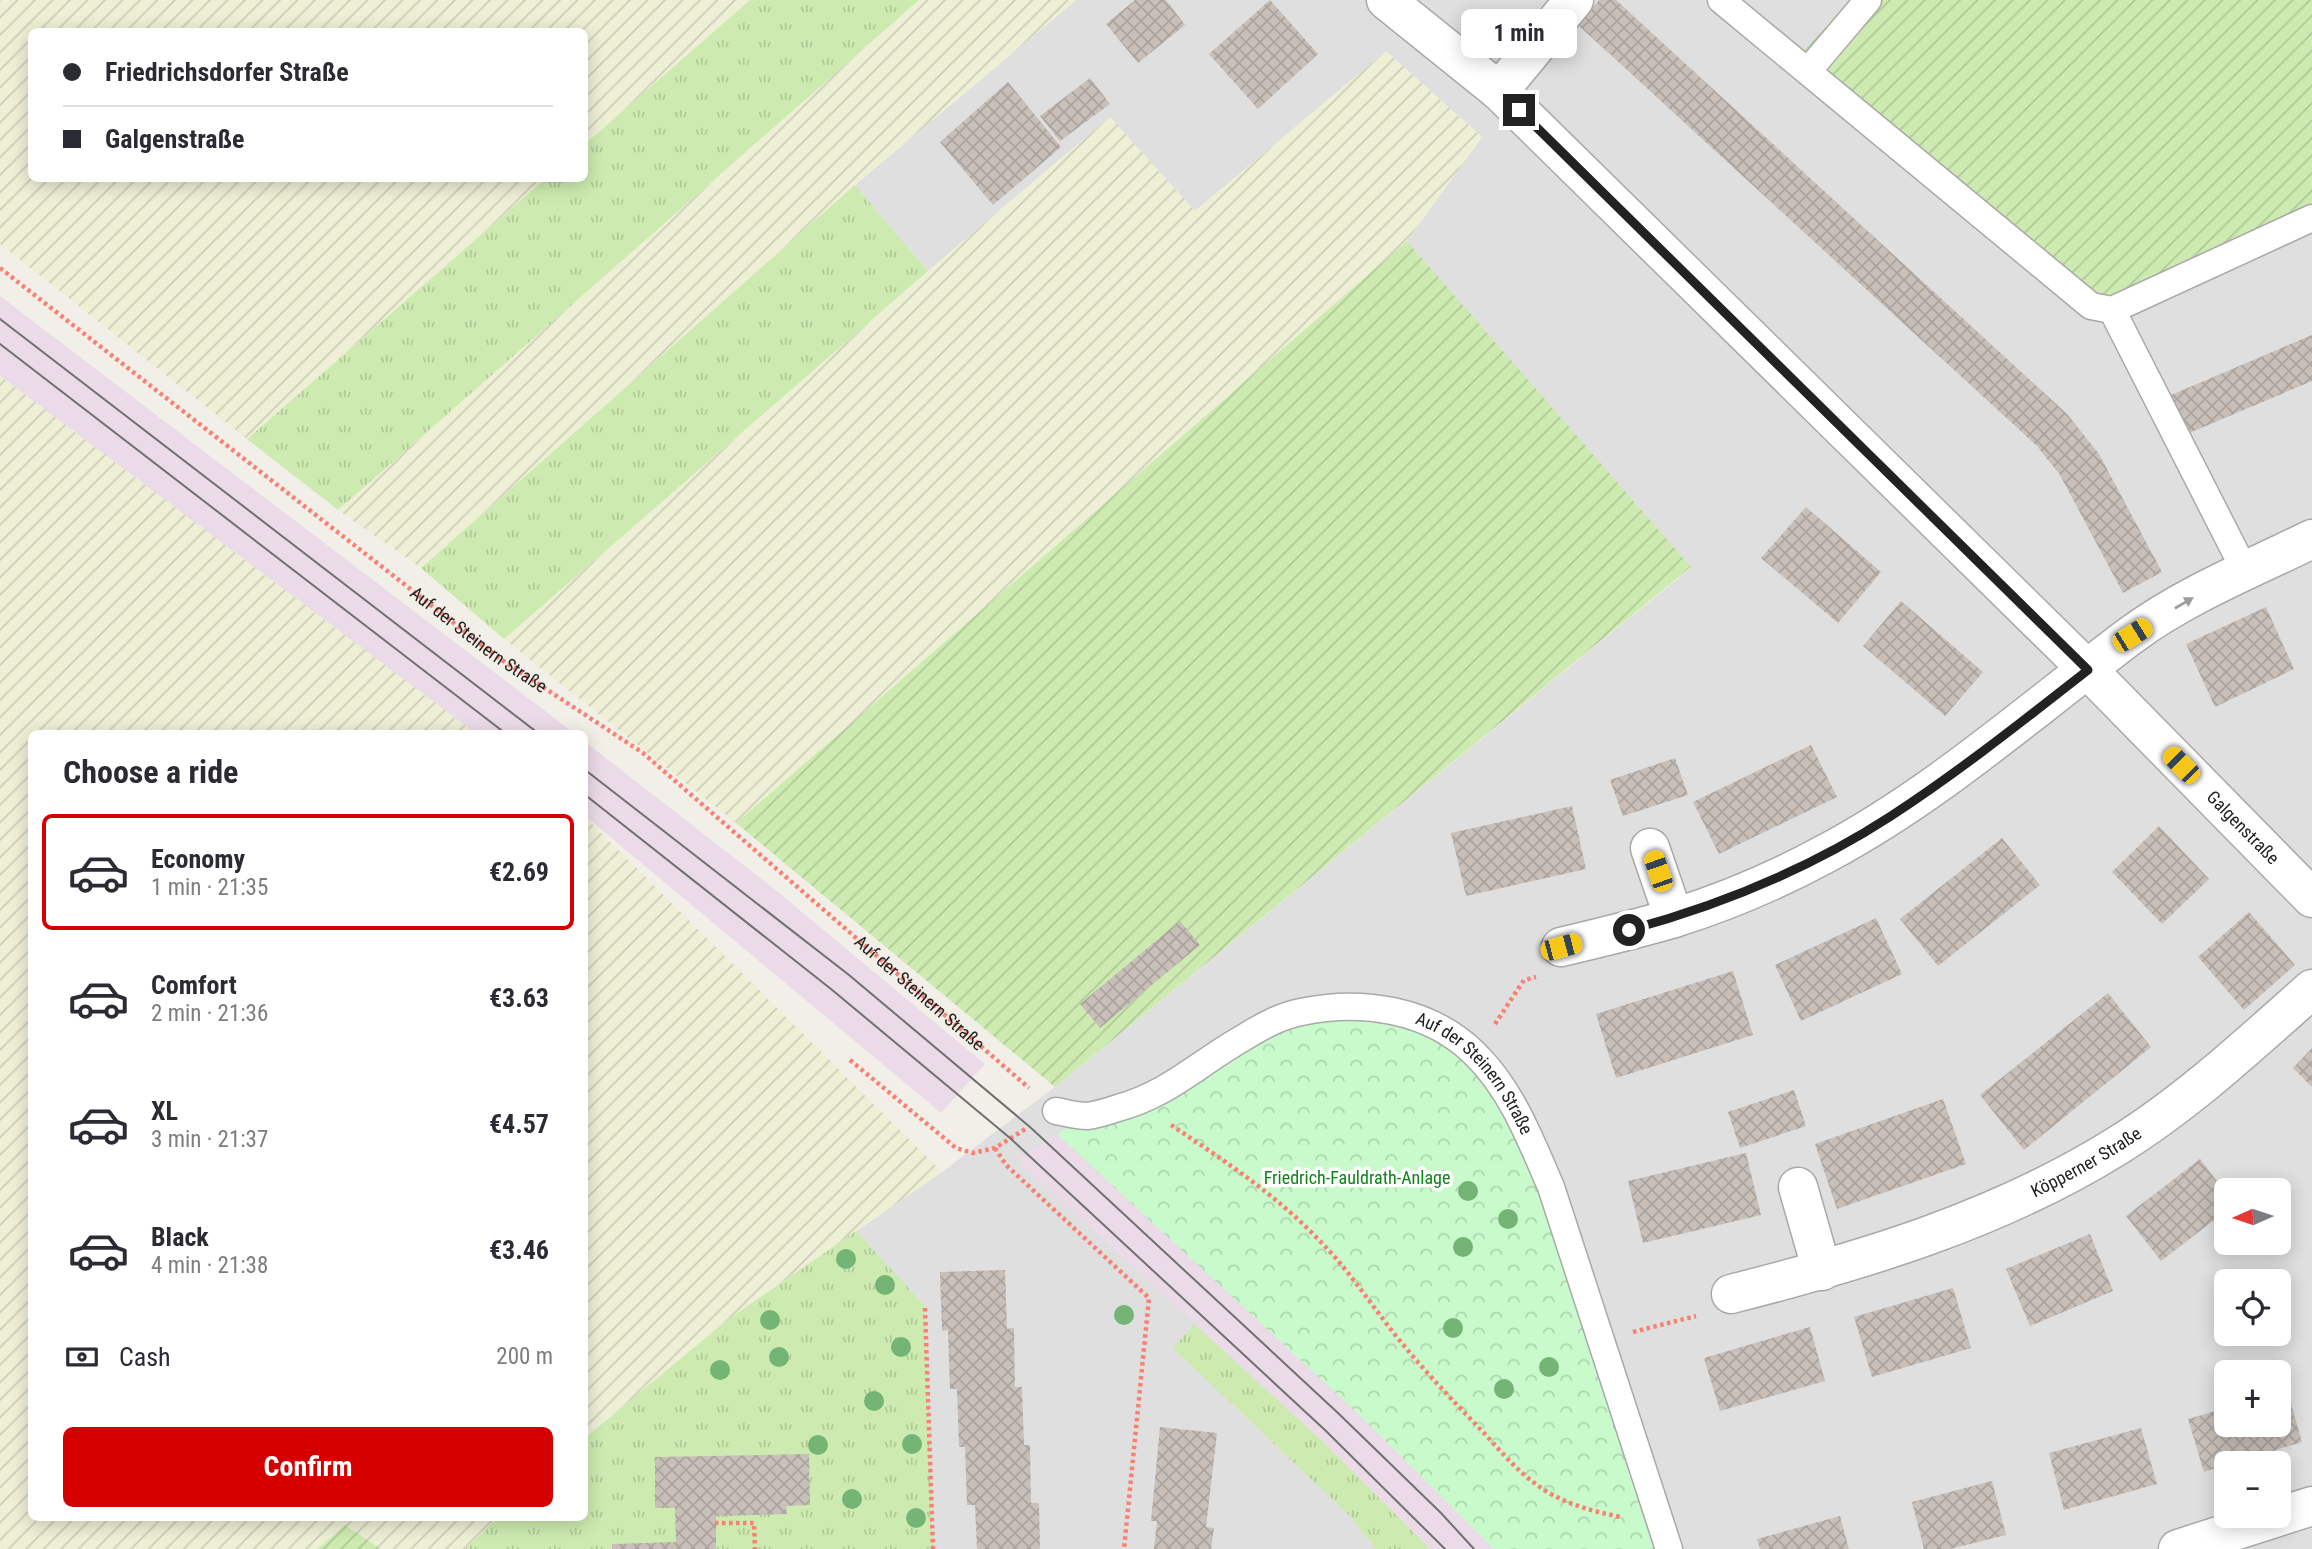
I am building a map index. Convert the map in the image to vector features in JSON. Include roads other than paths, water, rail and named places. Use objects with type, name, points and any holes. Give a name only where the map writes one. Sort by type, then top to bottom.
[{"type":"street","name":"Galgenstraße","points":[[1386,0],[1499,91],[2088,670],[2312,898]]},
{"type":"street","points":[[1499,91],[1574,0]]},
{"type":"street","points":[[1561,947],[1674,918],[1734,897],[1824,855],[1889,817],[1962,767],[2132,635],[2187,600],[2312,539]]},
{"type":"street","points":[[1650,848],[1674,918]]},
{"type":"street","name":"Köpperner Straße","points":[[1731,1294],[1822,1271],[1896,1248],[2042,1188],[2117,1146],[2174,1107],[2312,989]]},
{"type":"street","points":[[1798,1187],[1822,1271]]},
{"type":"street","points":[[2178,1549],[2312,1506]]},
{"type":"lane","points":[[1721,0],[2091,306],[2112,310],[2312,218]]},
{"type":"lane","points":[[1808,71],[1868,0]]},
{"type":"lane","points":[[2112,310],[2245,571]]},
{"type":"lane","name":"Auf der Steinern Straße","points":[[1056,1111],[1087,1116],[1139,1102],[1172,1086],[1240,1039],[1272,1021],[1299,1012],[1338,1006],[1378,1008],[1418,1017],[1448,1032],[1475,1054],[1502,1087],[1526,1129],[1551,1187],[1665,1537]]},
{"type":"tram line","points":[[0,319],[534,730]]},
{"type":"tram line","points":[[0,344],[501,730]]},
{"type":"tram line","points":[[588,772],[849,975],[1030,1127],[1338,1413],[1441,1513],[1474,1549]]},
{"type":"tram line","points":[[588,797],[831,989],[1010,1138],[1326,1431],[1445,1549]]},
{"type":"park label","name":"Friedrich-Fauldrath-Anlage","points":[[1357,1178]]}]
